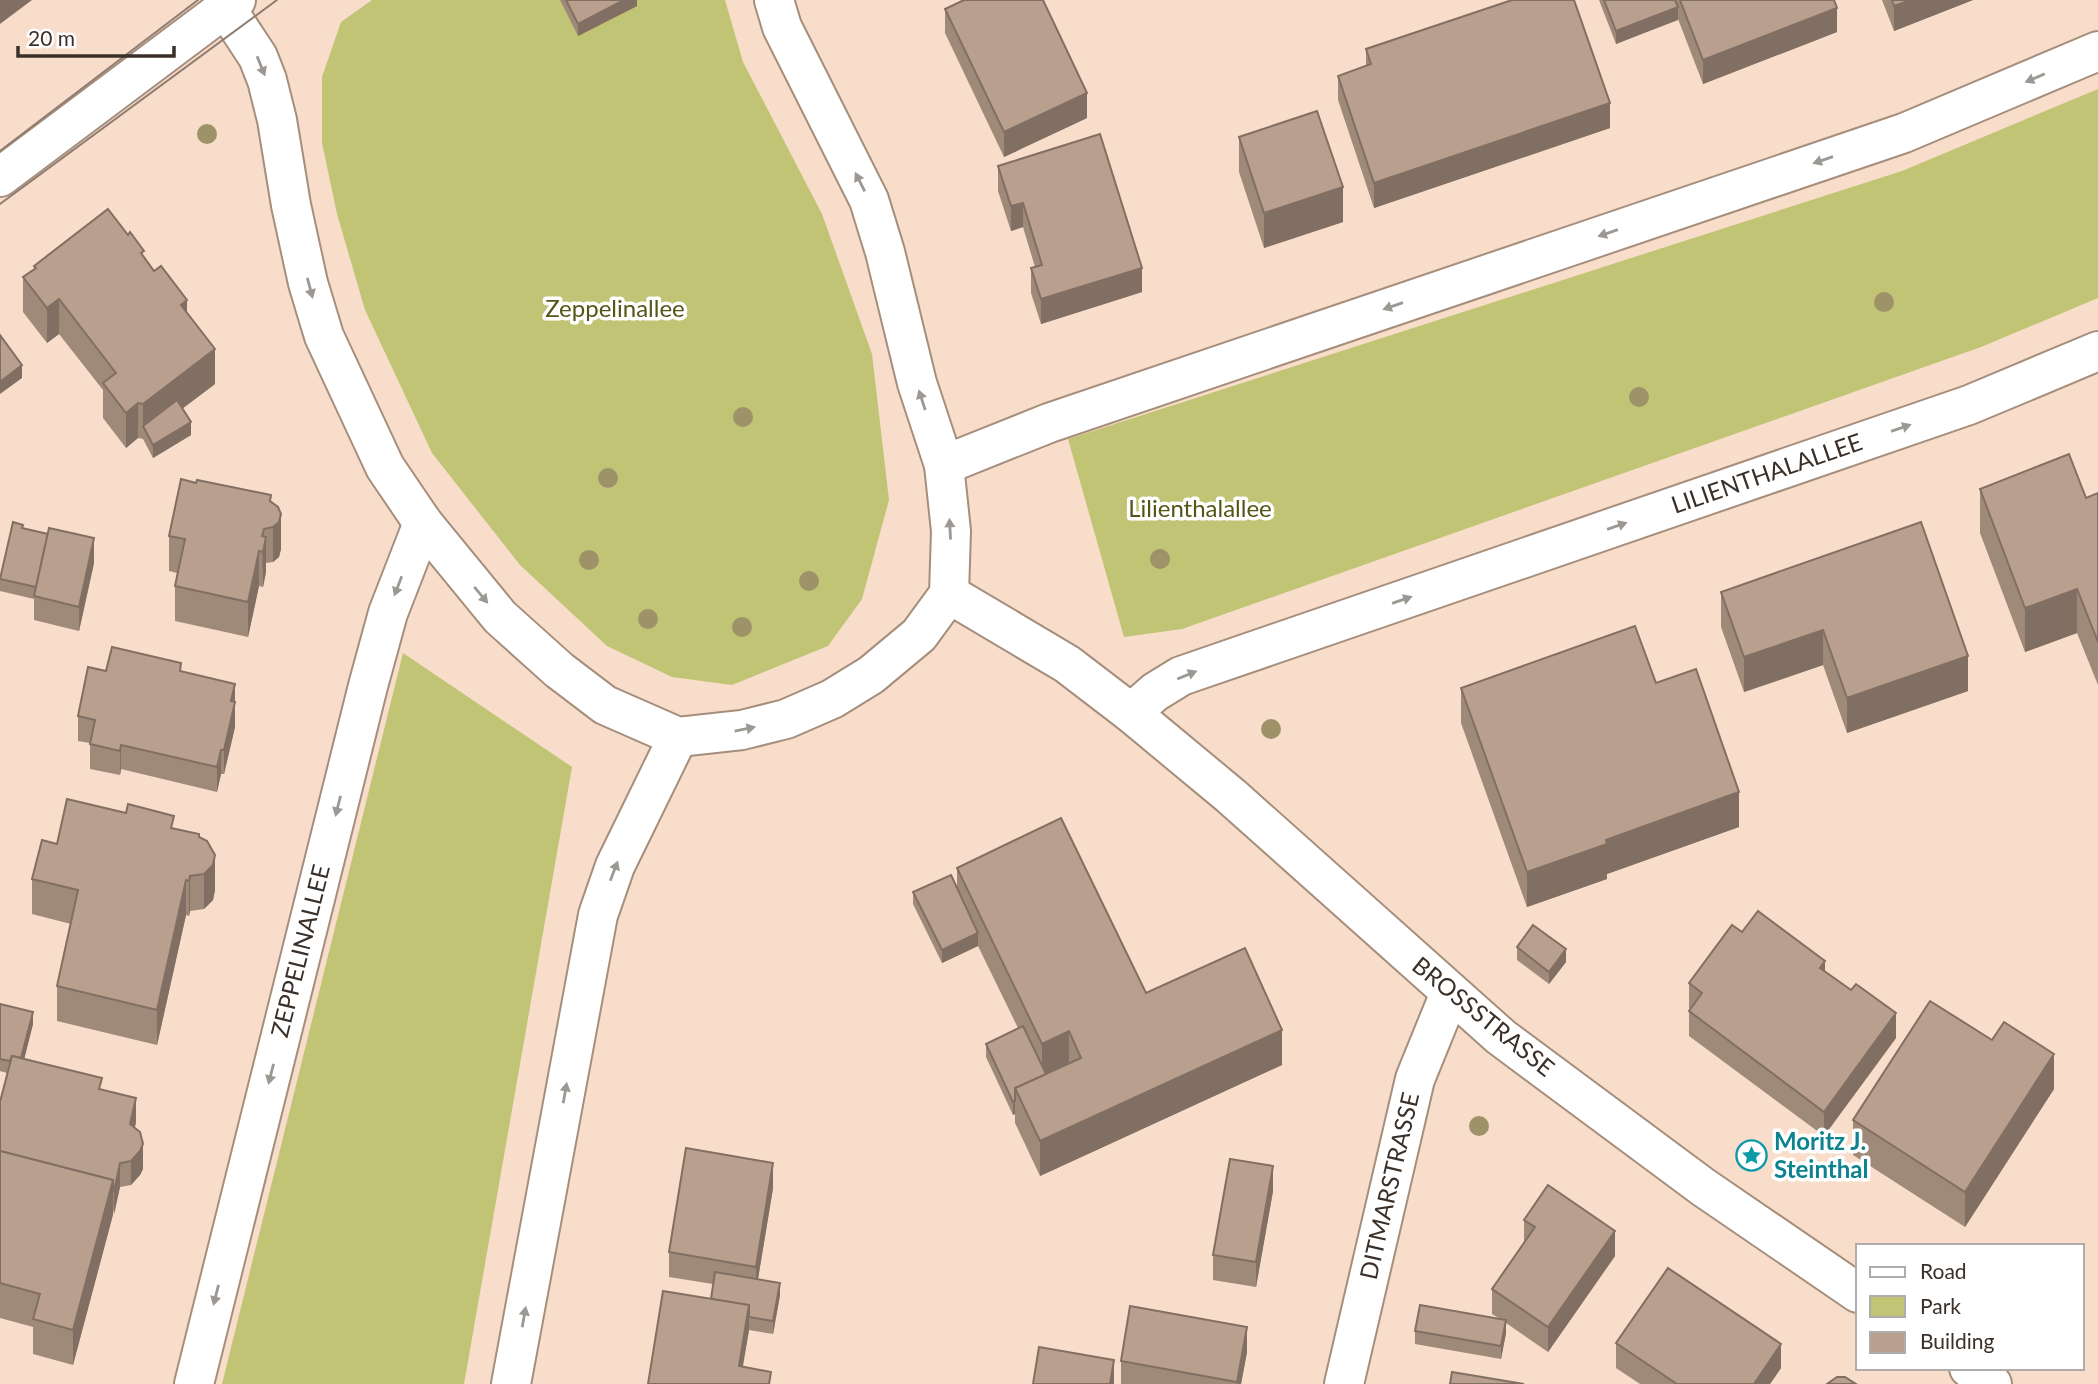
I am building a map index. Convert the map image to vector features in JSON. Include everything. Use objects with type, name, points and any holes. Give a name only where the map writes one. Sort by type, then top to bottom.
[{"type":"street","points":[[0,177],[231,4],[267,80],[308,283],[324,336],[385,467],[423,523],[499,617],[559,670],[605,705],[678,737],[742,730],[786,719],[832,699],[871,675],[919,635],[949,594],[951,531],[944,465],[917,383],[886,252],[869,200],[782,27],[774,0]]},
{"type":"street","points":[[944,465],[1062,418],[1904,133],[2098,51]]},
{"type":"street","name":"LILIENTHALALLEE","points":[[1131,713],[1155,692],[1181,676],[1969,404],[2098,351]]},
{"type":"street","name":"ZEPPELINALLEE","points":[[194,1384],[368,686],[388,613],[423,523]]},
{"type":"street","points":[[949,594],[1067,664],[1131,713]]},
{"type":"street","name":"BROSSSTRASSE","points":[[1131,713],[1231,796],[1501,1037],[1703,1187],[1856,1292]]},
{"type":"street","points":[[511,1384],[598,915],[615,866],[678,737]]},
{"type":"street","name":"DITMARSTRASSE","points":[[1344,1384],[1415,1079],[1450,993]]},
{"type":"street","points":[[1972,1370],[1992,1384]]},
{"type":"green space","name":"Zeppelinallee","points":[[372,0],[725,0],[743,62],[822,214],[872,354],[889,500],[862,599],[828,646],[732,685],[672,677],[607,646],[520,565],[432,453],[365,310],[337,214],[322,143],[322,77],[341,22]]},
{"type":"green space","name":"Lilienthalallee","points":[[2098,89],[2098,298],[1981,347],[1182,629],[1124,637],[1068,439],[1902,171]]},
{"type":"green space","points":[[403,653],[572,767],[464,1384],[222,1384]]},
{"type":"building","points":[[566,0],[624,0],[578,24]]},
{"type":"building","points":[[964,0],[1043,0],[1087,93],[1004,132],[945,9]]},
{"type":"building","points":[[1512,0],[1574,0],[1610,103],[1374,183],[1338,76],[1371,64],[1366,49]]},
{"type":"building","points":[[1604,0],[1675,0],[1678,7],[1616,31]]},
{"type":"building","points":[[1680,0],[1834,0],[1837,8],[1703,60]]},
{"type":"building","points":[[1892,0],[1911,0],[1894,6]]},
{"type":"building","points":[[1317,111],[1343,187],[1264,213],[1239,137]]},
{"type":"building","points":[[1100,134],[1142,268],[1041,299],[1031,268],[1042,265],[1023,203],[1011,206],[998,166]]},
{"type":"building","points":[[108,209],[128,235],[130,232],[154,271],[161,266],[187,300],[181,305],[215,349],[143,404],[138,403],[126,413],[103,383],[116,373],[59,299],[47,308],[23,277]]},
{"type":"building","points":[[0,335],[22,365],[0,382]]},
{"type":"building","points":[[177,400],[191,422],[153,445],[143,426]]},
{"type":"building","points":[[2069,454],[2086,498],[2098,493],[2098,642],[2077,589],[2025,608],[1980,489]]},
{"type":"building","points":[[181,479],[271,495],[270,501],[278,507],[281,514],[279,522],[264,529],[262,536],[266,537],[263,552],[259,551],[248,602],[175,586],[185,539],[169,536]]},
{"type":"building","points":[[13,522],[23,525],[22,528],[48,534],[36,587],[0,579]]},
{"type":"building","points":[[1921,522],[1968,656],[1847,698],[1823,630],[1744,657],[1721,592]]},
{"type":"building","points":[[49,528],[94,538],[79,607],[34,596]]},
{"type":"building","points":[[1635,626],[1656,683],[1696,669],[1739,792],[1527,872],[1461,688]]},
{"type":"building","points":[[112,647],[181,663],[180,671],[235,684],[231,701],[235,702],[224,750],[221,750],[217,767],[121,745],[120,751],[90,744],[95,720],[78,716],[88,667],[106,671]]},
{"type":"building","points":[[67,799],[126,813],[128,804],[174,816],[171,828],[199,834],[199,837],[207,841],[215,855],[213,865],[204,874],[190,876],[189,881],[186,880],[157,1010],[57,986],[78,890],[32,879],[42,840],[57,844]]},
{"type":"building","points":[[1061,818],[1146,993],[1245,948],[1282,1030],[1040,1141],[1015,1088],[1081,1058],[1069,1031],[1042,1044],[957,868]]},
{"type":"building","points":[[951,875],[978,933],[942,950],[913,892]]},
{"type":"building","points":[[1758,911],[1825,961],[1820,968],[1851,990],[1856,984],[1896,1013],[1824,1112],[1689,1011],[1702,993],[1689,983],[1732,925],[1742,932]]},
{"type":"building","points":[[1533,925],[1566,949],[1549,972],[1517,947]]},
{"type":"building","points":[[1930,1001],[1992,1040],[2004,1022],[2054,1054],[1965,1192],[1853,1120]]},
{"type":"building","points":[[0,1004],[33,1012],[21,1058],[12,1056],[10,1061],[0,1059]]},
{"type":"building","points":[[1023,1026],[1046,1074],[1015,1088],[1013,1102],[986,1044]]},
{"type":"building","points":[[12,1056],[102,1078],[99,1089],[136,1098],[130,1124],[140,1132],[143,1144],[131,1161],[120,1163],[114,1191],[113,1180],[0,1151],[0,1102]]},
{"type":"building","points":[[686,1148],[773,1163],[756,1267],[669,1252]]},
{"type":"building","points":[[0,1151],[113,1180],[73,1330],[33,1319],[40,1294],[0,1283]]},
{"type":"building","points":[[1230,1159],[1273,1166],[1256,1262],[1213,1255]]},
{"type":"building","points":[[1548,1185],[1615,1231],[1548,1327],[1492,1289],[1535,1227],[1524,1220]]},
{"type":"building","points":[[1668,1268],[1781,1344],[1754,1384],[1677,1384],[1616,1343]]},
{"type":"building","points":[[715,1272],[780,1283],[773,1321],[749,1317],[749,1305],[711,1299]]},
{"type":"building","points":[[663,1291],[749,1305],[739,1366],[771,1372],[769,1384],[648,1384]]},
{"type":"building","points":[[1420,1305],[1506,1320],[1501,1346],[1415,1331]]},
{"type":"building","points":[[1130,1306],[1247,1327],[1237,1382],[1121,1361]]},
{"type":"building","points":[[1039,1347],[1114,1360],[1110,1384],[1033,1384]]},
{"type":"building","points":[[1452,1372],[1524,1384],[1450,1384]]},
{"type":"building","points":[[1837,1377],[1845,1377],[1856,1384],[1827,1384]]},
{"type":"tram line","points":[[0,151],[198,0]]},
{"type":"tram line","points":[[0,204],[277,0]]},
{"type":"place","name":"Moritz J. Steinthal","points":[[1751,1156]]}]
